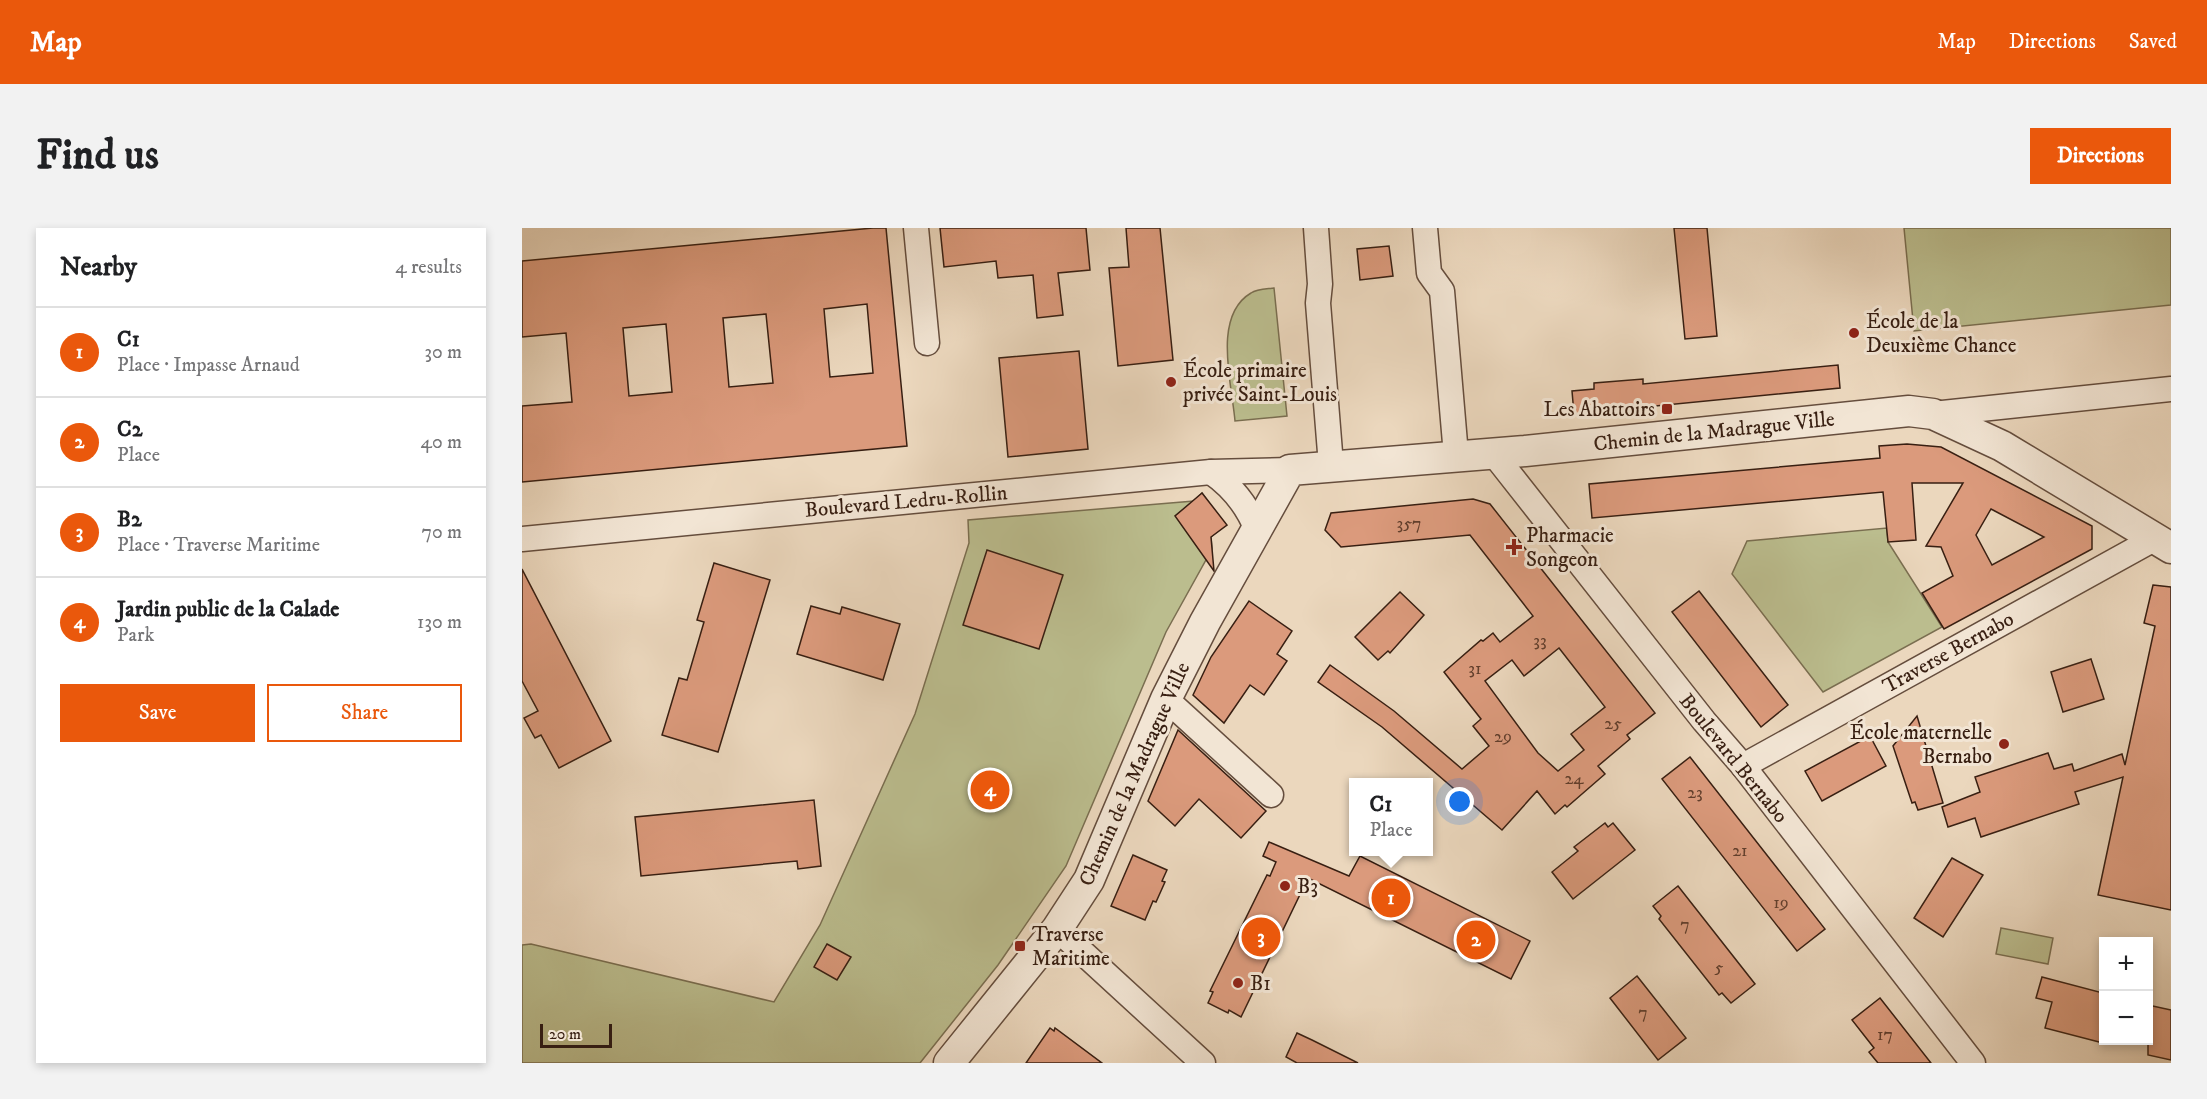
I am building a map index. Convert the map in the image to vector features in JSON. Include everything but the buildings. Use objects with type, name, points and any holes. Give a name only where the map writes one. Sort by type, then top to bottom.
[{"type":"street","points":[[916,228],[927,343]]},
{"type":"street","points":[[1316,228],[1320,284],[1318,303],[1331,465]]},
{"type":"street","points":[[1425,228],[1429,273],[1442,291],[1456,455]]},
{"type":"street","points":[[1933,414],[2171,389]]},
{"type":"street","name":"Chemin de la Madrague Ville","points":[[949,1063],[1058,929],[1089,880],[1166,699],[1205,622],[1290,470],[1493,453],[1909,411],[1933,414],[2002,446],[2163,543]]},
{"type":"street","name":"Boulevard Bernabo","points":[[1493,453],[1697,712],[1743,766],[1973,1063]]},
{"type":"street","name":"Boulevard Ledru-Rollin","points":[[522,538],[1211,472],[1290,470]]},
{"type":"street","points":[[1211,472],[1226,483],[1248,509],[1257,530]]},
{"type":"street","name":"Traverse Bernabo","points":[[1743,766],[2163,543]]},
{"type":"street","points":[[1166,699],[1271,795]]},
{"type":"street","points":[[1058,929],[1203,1063]]},
{"type":"green space","points":[[1904,228],[2171,228],[2171,305],[1914,331]]},
{"type":"green space","points":[[1274,288],[1287,416],[1235,421],[1227,352],[1232,318],[1239,304],[1251,293]]},
{"type":"green space","points":[[1202,493],[1225,525],[1211,537],[1212,549],[1166,632],[1066,866],[998,965],[920,1063],[522,1063],[522,945],[531,944],[774,1002],[820,925],[915,714],[969,543],[968,520],[1194,501]]},
{"type":"green space","points":[[1887,528],[1888,542],[1942,627],[1823,692],[1732,574],[1747,541]]},
{"type":"green space","points":[[2001,928],[2053,938],[2048,964],[1996,954]]},
{"type":"place","name":"École de la Deuxième Chance","points":[[1854,333]]},
{"type":"place","name":"École primaire privée Saint-Louis","points":[[1171,382]]},
{"type":"place","name":"Les Abattoirs","points":[[1667,409]]},
{"type":"place","name":"Pharmacie Songeon","points":[[1514,547]]},
{"type":"place","name":"École maternelle Bernabo","points":[[2004,744]]},
{"type":"place","name":"Jardin public de la Calade","points":[[990,790]]},
{"type":"place","name":"B3","points":[[1285,886]]},
{"type":"place","name":"C1","points":[[1391,898]]},
{"type":"place","name":"B2","points":[[1261,937]]},
{"type":"place","name":"C2","points":[[1476,940]]},
{"type":"place","name":"Traverse Maritime","points":[[1020,946]]},
{"type":"place","name":"B1","points":[[1238,983]]}]
